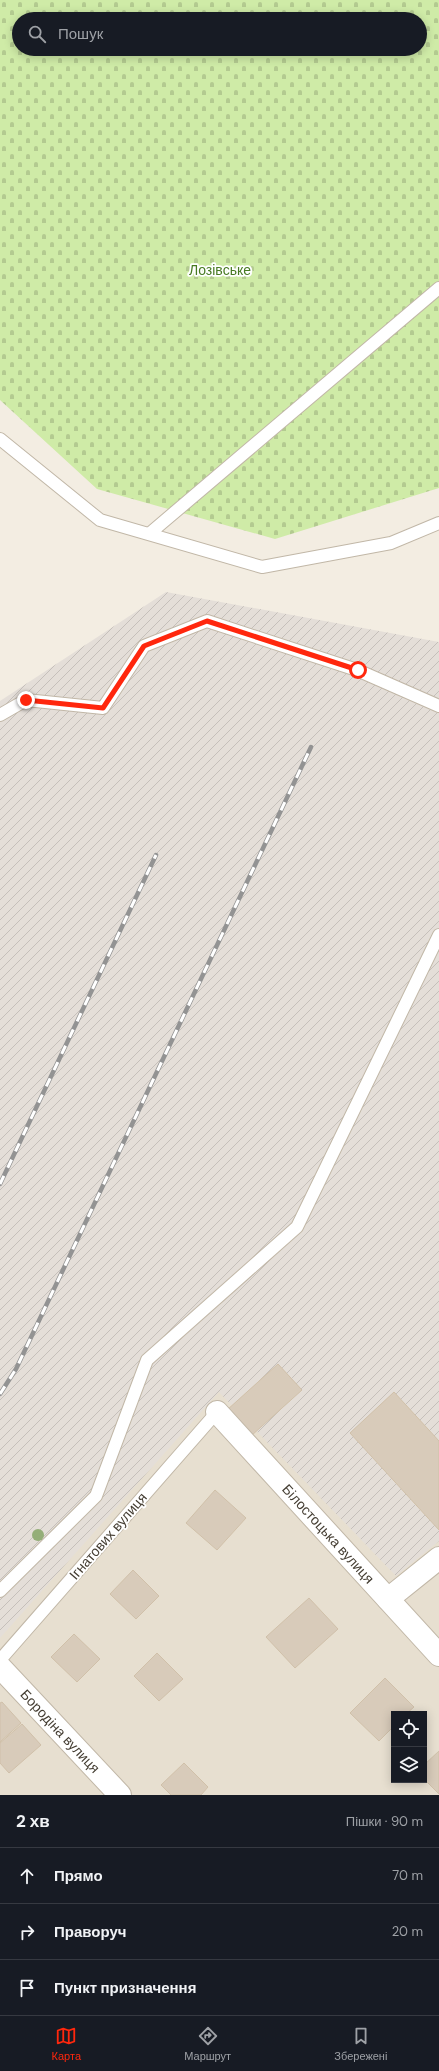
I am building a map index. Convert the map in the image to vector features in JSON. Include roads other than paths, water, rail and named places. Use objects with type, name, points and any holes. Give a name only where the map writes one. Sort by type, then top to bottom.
[{"type":"street","name":"Білостоцька вулиця","points":[[217,1412],[439,1655]]},
{"type":"street","points":[[388,1599],[439,1558]]},
{"type":"street","name":"Бородіна вулиця","points":[[0,1667],[120,1795]]},
{"type":"lane","points":[[149,534],[439,288]]},
{"type":"lane","points":[[0,439],[100,520],[262,568],[391,543],[439,523]]},
{"type":"lane","points":[[0,715],[26,700],[103,708],[144,646],[207,621],[358,670],[439,706]]},
{"type":"lane","points":[[0,1592],[96,1496],[147,1360],[297,1227],[439,935]]},
{"type":"lane","name":"Ігнатових вулиця","points":[[0,1660],[217,1412]]},
{"type":"railway","points":[[0,1394],[16,1369],[311,747]]},
{"type":"railway","points":[[0,1184],[156,855]]},
{"type":"park label","name":"Лозівське","points":[[220,270]]}]
